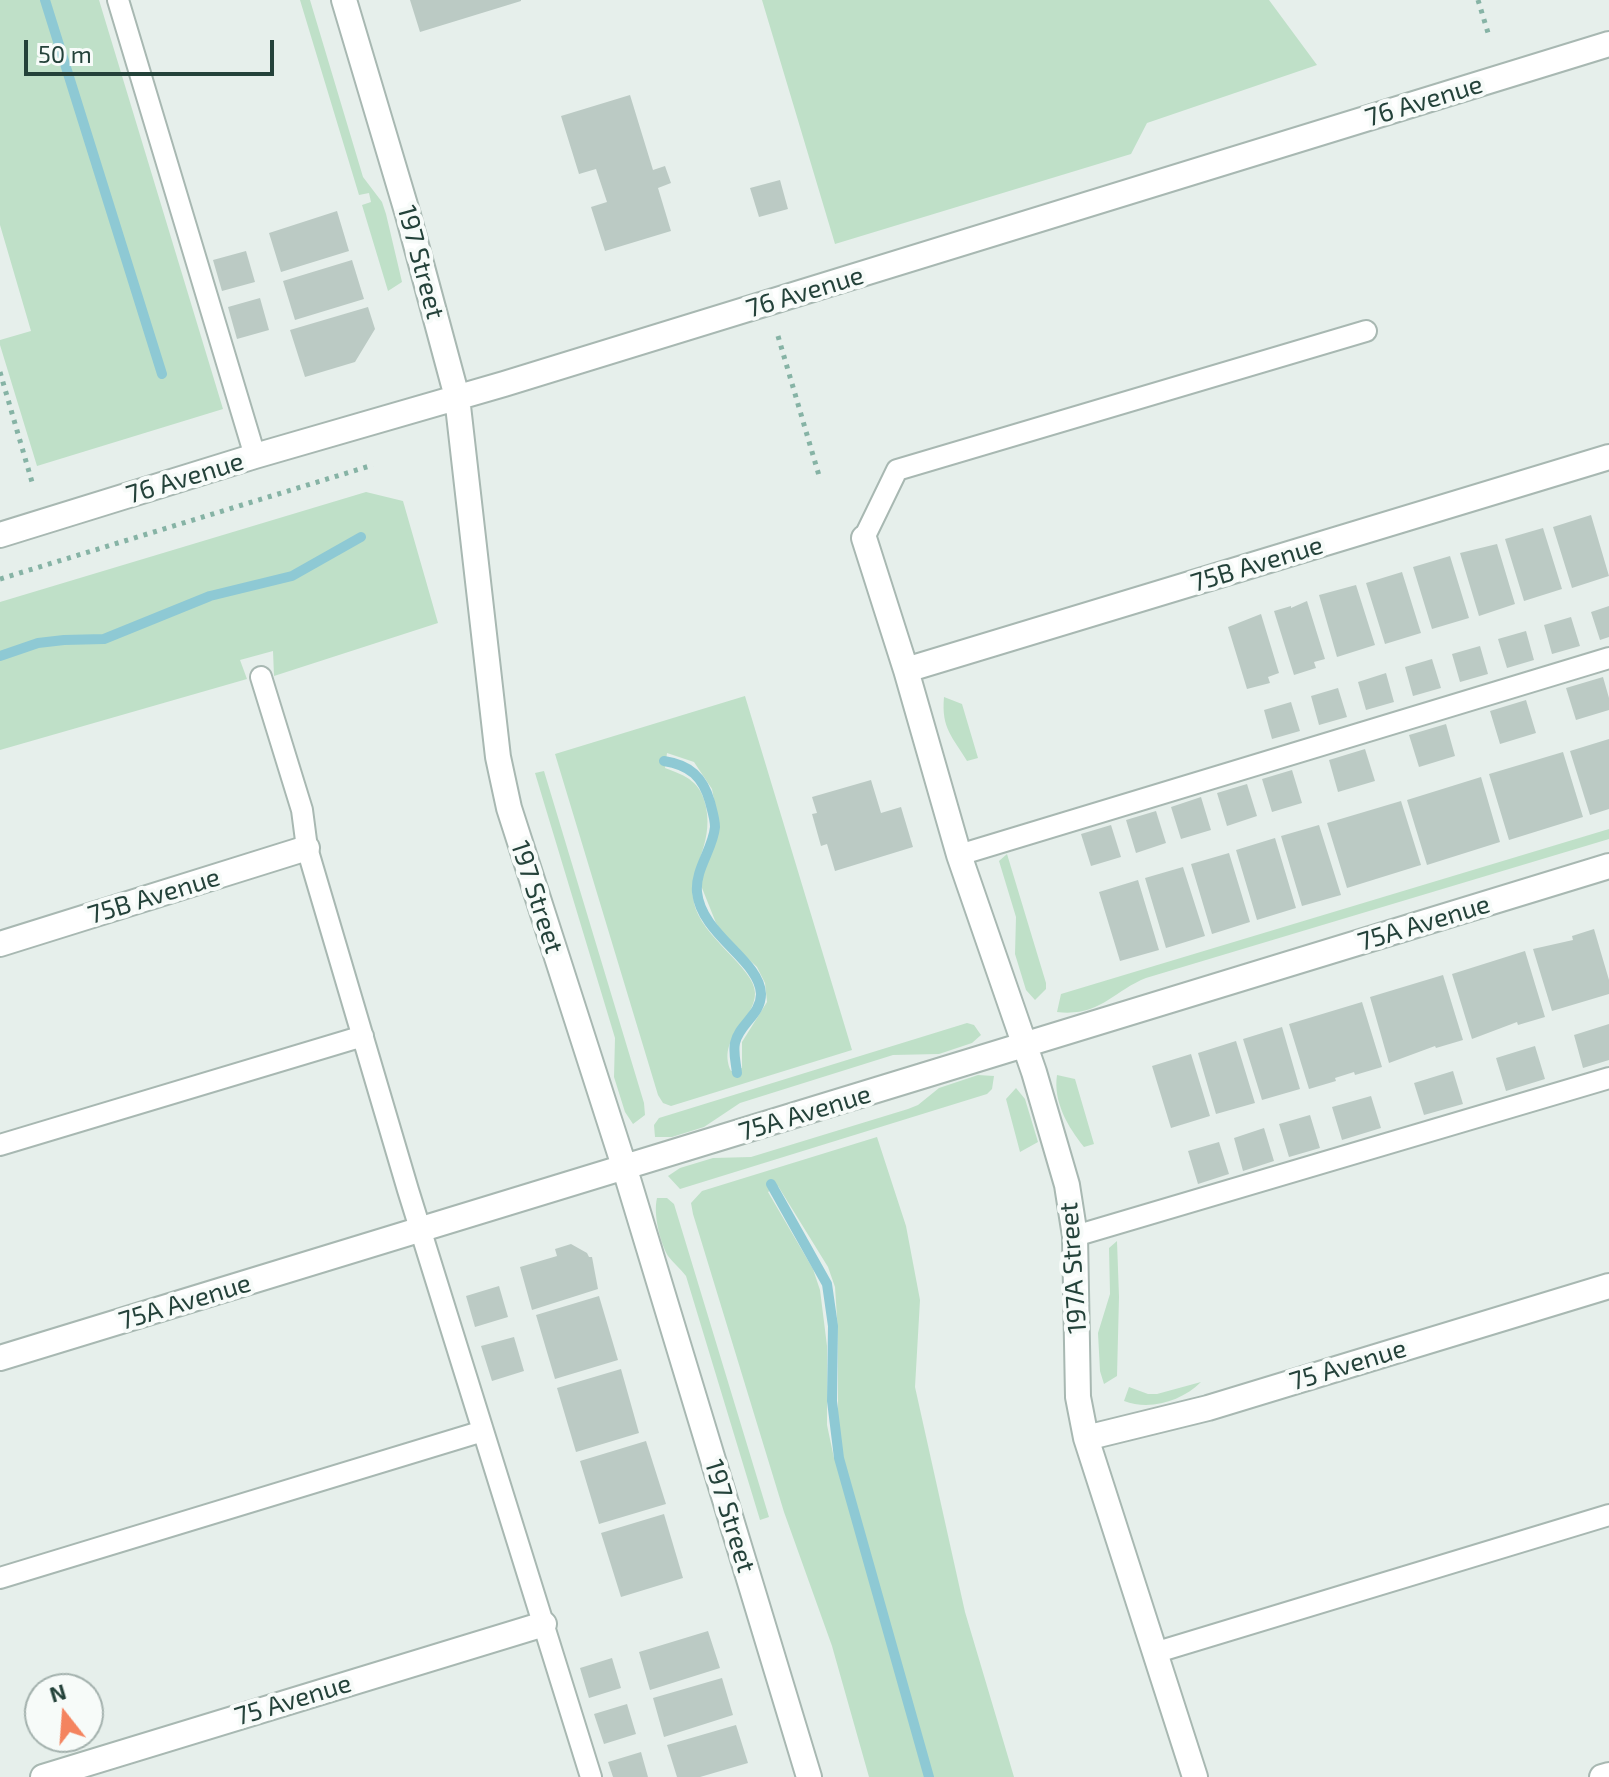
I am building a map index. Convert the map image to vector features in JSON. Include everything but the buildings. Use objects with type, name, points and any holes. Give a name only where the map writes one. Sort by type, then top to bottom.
[{"type":"street","name":"197 Street","points":[[344,0],[408,215],[457,397],[498,757],[523,857],[624,1166],[809,1777]]},
{"type":"street","name":"76 Avenue","points":[[0,535],[1609,44]]},
{"type":"street","name":"75B Avenue","points":[[906,670],[1609,457]]},
{"type":"street","name":"197A Street","points":[[864,538],[959,855],[1024,1045],[1067,1185],[1075,1236],[1078,1397],[1086,1438],[1195,1777]]},
{"type":"street","name":"75B Avenue","points":[[0,944],[307,848]]},
{"type":"street","name":"75A Avenue","points":[[0,1358],[1609,866]]},
{"type":"street","name":"75 Avenue","points":[[1086,1438],[1208,1408],[1609,1286]]},
{"type":"street","name":"75 Avenue","points":[[43,1777],[544,1624]]},
{"type":"street","points":[[1602,1777],[1609,1775]]},
{"type":"lane","points":[[118,0],[255,456]]},
{"type":"lane","points":[[864,538],[897,470],[1366,331]]},
{"type":"lane","points":[[959,855],[1609,658]]},
{"type":"lane","points":[[261,677],[302,810],[307,848],[363,1036],[591,1777]]},
{"type":"lane","points":[[0,1145],[363,1036]]},
{"type":"lane","points":[[1075,1236],[1609,1078]]},
{"type":"lane","points":[[0,1578],[483,1431]]},
{"type":"lane","points":[[1154,1653],[1609,1515]]},
{"type":"path","points":[[1478,0],[1489,36]]},
{"type":"path","points":[[778,336],[820,479]]},
{"type":"path","points":[[0,372],[32,482]]},
{"type":"path","points":[[0,579],[373,465]]},
{"type":"green space","points":[[0,0],[99,0],[223,409],[37,466],[0,345],[0,340],[31,331],[0,225]]},
{"type":"green space","points":[[300,0],[310,0],[363,177],[382,202],[386,214],[402,282],[388,291],[362,205],[371,202],[369,193],[359,195]]},
{"type":"green space","points":[[762,0],[1269,0],[1317,65],[1147,123],[1131,154],[835,244]]},
{"type":"green space","points":[[366,492],[403,501],[438,623],[274,676],[273,651],[240,660],[247,679],[0,750],[0,602]]},
{"type":"green space","points":[[745,696],[852,1050],[671,1106],[663,1103],[658,1095],[555,754]],"holes":[[[667,753],[694,762],[712,789],[719,828],[702,877],[702,888],[716,923],[727,939],[757,967],[765,983],[767,1002],[742,1042],[742,1068],[731,1071],[728,1049],[749,1012],[755,993],[746,973],[706,928],[694,903],[694,879],[707,834],[706,807],[701,791],[692,781],[665,768]]]},
{"type":"green space","points":[[944,697],[962,704],[978,758],[967,761],[953,739],[944,717]]},
{"type":"green space","points":[[544,771],[644,1103],[645,1115],[633,1124],[625,1112],[614,1077],[615,1038],[535,773]]},
{"type":"green space","points":[[1609,829],[1609,839],[1146,978],[1084,1011],[1057,1012],[1061,994]]},
{"type":"green space","points":[[1007,854],[1046,983],[1046,989],[1035,1000],[1026,990],[1015,954],[1016,917],[999,861]]},
{"type":"green space","points":[[967,1023],[974,1025],[981,1035],[972,1043],[939,1054],[893,1055],[740,1103],[704,1127],[672,1137],[655,1137],[654,1125],[659,1118]]},
{"type":"green space","points":[[978,1075],[994,1076],[992,1089],[987,1094],[680,1189],[668,1176],[680,1168],[713,1158],[751,1157],[908,1109],[939,1088]]},
{"type":"green space","points":[[1057,1075],[1075,1079],[1094,1144],[1084,1147],[1067,1123],[1057,1095]]},
{"type":"green space","points":[[1016,1088],[1025,1099],[1038,1142],[1020,1152],[1006,1099]]},
{"type":"green space","points":[[877,1137],[906,1226],[920,1300],[915,1387],[965,1612],[1014,1777],[869,1777],[832,1646],[784,1512],[693,1214],[691,1203],[702,1191]],"holes":[[[778,1186],[828,1267],[835,1287],[838,1420],[843,1458],[834,1458],[827,1425],[827,1346],[820,1290],[813,1269],[768,1192]]]},
{"type":"green space","points":[[657,1198],[667,1198],[674,1204],[769,1517],[760,1520],[686,1276],[668,1256],[662,1243],[657,1220]]},
{"type":"green space","points":[[1117,1241],[1117,1376],[1104,1384],[1100,1371],[1098,1333],[1110,1294],[1109,1248]]},
{"type":"green space","points":[[1201,1382],[1185,1394],[1165,1402],[1144,1405],[1124,1401],[1129,1387],[1157,1394]]},
{"type":"waterway","points":[[45,0],[162,374]]},
{"type":"waterway","points":[[0,656],[38,643],[104,639],[210,596],[292,576],[361,537]]},
{"type":"waterway","points":[[664,761],[688,769],[699,779],[707,793],[715,827],[697,884],[701,907],[719,934],[751,970],[761,994],[758,1008],[737,1036],[734,1054],[737,1073]]},
{"type":"waterway","points":[[771,1184],[827,1284],[833,1326],[832,1401],[839,1458],[929,1777]]}]
